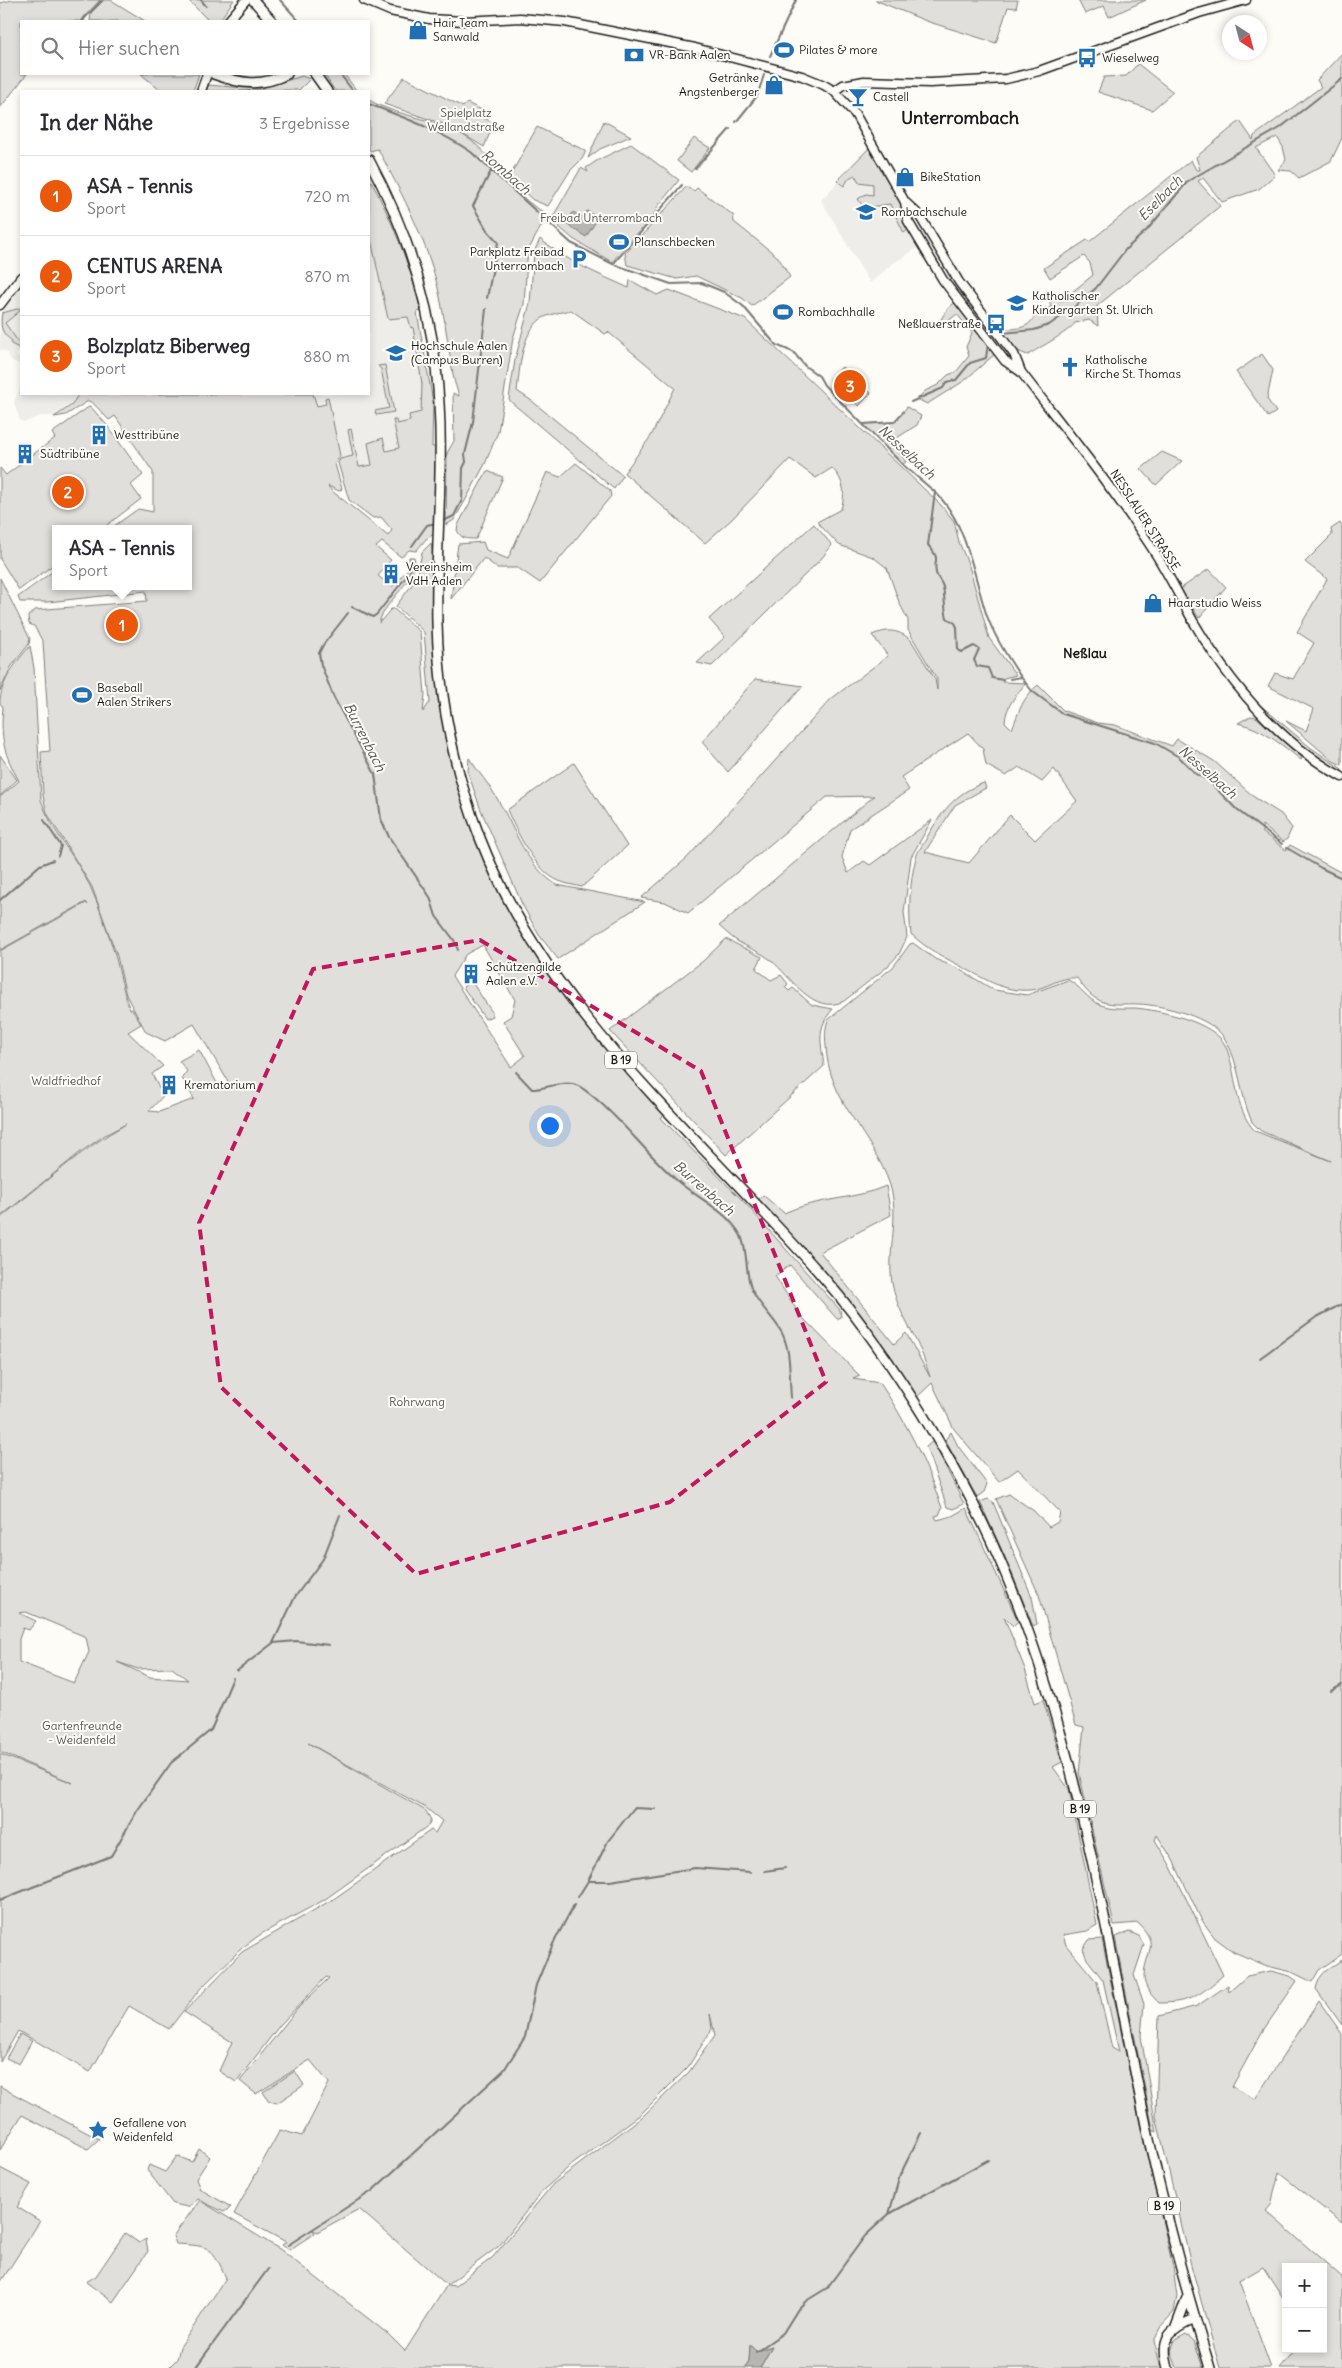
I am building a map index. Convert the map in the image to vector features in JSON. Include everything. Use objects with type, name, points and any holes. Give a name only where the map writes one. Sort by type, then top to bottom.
[{"type":"main road","points":[[229,20],[246,0]]},
{"type":"main road","points":[[253,0],[271,20]]},
{"type":"main road","points":[[366,1],[402,14],[429,19],[464,21],[520,18],[565,22],[695,48],[802,76],[834,91],[843,85],[859,82],[930,84],[1006,79],[1038,71],[1199,13],[1246,0]]},
{"type":"main road","points":[[201,90],[207,75]]},
{"type":"main road","points":[[217,75],[233,81],[252,84],[267,83],[284,75]]},
{"type":"main road","points":[[315,75],[326,90]]},
{"type":"main road","name":"NESSLAUER STRASSE","points":[[834,91],[856,114],[905,202],[918,214],[959,282],[1014,354],[1021,372]]},
{"type":"main road","name":"B 19","points":[[370,162],[407,244],[430,326],[438,392],[438,642],[443,692],[451,740],[463,788],[479,836],[510,901],[559,981],[612,1051],[814,1267],[857,1319],[911,1398],[978,1513],[1010,1585],[1037,1654],[1072,1778],[1093,1864],[1158,2180],[1210,2368]]},
{"type":"main road","name":"NESSLAUER STRASSE","points":[[905,202],[908,221],[943,280],[1006,361],[1021,372],[1125,507],[1156,553],[1213,654],[1258,712],[1288,740],[1342,777]]},
{"type":"main road","points":[[0,305],[20,278]]},
{"type":"main road","points":[[1168,2368],[1164,2351],[1166,2340],[1176,2328],[1188,2294]]},
{"type":"main road","points":[[1176,2328],[1195,2319]]},
{"type":"highlighted area","points":[[480,940],[701,1071],[826,1382],[670,1502],[416,1574],[221,1387],[199,1223],[313,969]]},
{"type":"shaded area","name":"Rombachschule","points":[[870,148],[920,246],[891,265],[870,283],[821,200]]},
{"type":"shaded area","points":[[587,211],[598,218],[586,237],[566,224],[573,212],[582,217]]},
{"type":"shaded area","name":"Hochschule Aalen (Campus Burren)","points":[[370,217],[401,262],[433,402],[373,518],[349,500],[338,463],[332,431],[285,395],[370,395]]},
{"type":"shaded area","points":[[18,290],[20,293],[20,351],[16,355],[20,358],[20,364],[12,361],[7,352],[0,350],[0,315]]},
{"type":"shaded area","points":[[20,389],[20,395],[76,395],[71,404],[53,416],[41,416],[25,422],[20,421],[14,402]]},
{"type":"shaded area","points":[[750,2345],[756,2351],[772,2346],[760,2368],[745,2368],[749,2362]]},
{"type":"green space","points":[[12,0],[100,0],[83,18],[84,20],[20,20],[20,75],[26,75],[0,108],[0,3]]},
{"type":"green space","points":[[104,0],[111,0],[143,20],[90,20],[91,13]]},
{"type":"green space","points":[[188,0],[234,0],[220,20],[208,20]]},
{"type":"green space","points":[[875,0],[1018,0],[1016,8],[1008,7],[996,43],[926,21]]},
{"type":"green space","points":[[1078,0],[1146,0],[1109,17],[1104,6],[1085,14]]},
{"type":"green space","points":[[1342,53],[1342,138],[1331,161],[1299,178],[1291,171],[1278,170],[1286,160],[1283,147],[1277,137],[1256,148],[1275,175],[1259,189],[1222,202],[1203,178],[1198,181],[1220,206],[1097,306],[1098,326],[1089,320],[1075,323],[1061,335],[1028,355],[1012,346],[1001,330],[1026,326],[1035,314],[1051,307],[1049,300],[1056,291],[1061,301],[1093,275],[1090,263],[1084,256],[1050,278],[1044,268],[1087,240],[1089,242],[1191,160],[1196,170],[1200,170],[1196,157],[1240,121],[1253,140],[1254,136],[1321,87],[1317,80]]},
{"type":"green space","points":[[1138,64],[1173,92],[1152,110],[1098,92],[1104,77],[1126,76]]},
{"type":"green space","points":[[142,75],[199,75],[193,90],[160,90]]},
{"type":"green space","points":[[325,75],[345,75],[356,90],[334,90]]},
{"type":"green space","points":[[302,76],[310,79],[299,90],[206,90],[208,85],[258,89]]},
{"type":"green space","name":"Spielplatz Wellandstraße","points":[[404,77],[463,107],[467,103],[482,110],[480,116],[494,123],[484,147],[449,126],[384,104]]},
{"type":"green space","points":[[370,100],[394,111],[446,127],[469,139],[489,157],[524,198],[546,213],[546,217],[530,247],[527,260],[524,304],[513,338],[498,432],[485,464],[465,501],[454,520],[446,525],[447,453],[454,441],[453,393],[459,396],[454,380],[440,297],[429,258],[406,203],[378,149],[370,151]]},
{"type":"green space","points":[[604,121],[631,136],[600,149],[588,158]]},
{"type":"green space","points":[[537,127],[586,151],[582,159],[570,171],[548,206],[533,200],[509,178]]},
{"type":"green space","points":[[694,138],[710,148],[691,172],[677,161]]},
{"type":"green space","name":"Freibad Unterrombach","points":[[631,144],[679,180],[655,210],[657,211],[612,262],[573,239],[551,220],[581,168],[588,172],[586,168],[598,160]]},
{"type":"green space","points":[[870,147],[904,205],[910,228],[904,233],[890,204],[864,208],[858,199],[866,194],[873,195],[873,184],[859,182],[855,175],[849,178],[844,186],[837,181]]},
{"type":"green space","name":"Rohrwang","points":[[370,179],[400,242],[421,311],[417,312],[433,402],[432,447],[435,447],[434,534],[426,539],[416,551],[409,550],[401,557],[382,542],[376,547],[391,560],[378,576],[392,587],[409,568],[409,557],[414,557],[415,565],[407,581],[382,615],[379,623],[391,609],[394,609],[420,632],[425,695],[423,712],[430,702],[424,632],[396,606],[417,578],[422,552],[431,543],[433,559],[432,620],[434,659],[448,747],[469,820],[483,855],[517,923],[569,1004],[608,1053],[664,1115],[661,1118],[744,1202],[840,1310],[841,1317],[837,1319],[790,1265],[775,1276],[800,1315],[860,1376],[853,1379],[880,1383],[915,1443],[929,1475],[942,1508],[939,1515],[935,1516],[937,1520],[952,1516],[966,1508],[1018,1621],[1013,1626],[1004,1617],[1025,1669],[1035,1703],[1043,1700],[1062,1762],[1053,1767],[1069,1789],[1097,1925],[1087,1931],[1063,1935],[1066,1945],[1097,1982],[1112,2048],[1119,2052],[1103,1980],[1087,1959],[1083,1949],[1089,1940],[1102,1939],[1144,2143],[1173,2267],[1177,2296],[1174,2312],[1161,2326],[1154,2340],[1161,2368],[760,2368],[772,2346],[756,2352],[750,2346],[749,2362],[745,2368],[196,2368],[218,2337],[195,2368],[168,2368],[177,2359],[180,2347],[226,2278],[217,2259],[209,2250],[204,2247],[176,2244],[173,2236],[200,2200],[198,2199],[188,2207],[173,2204],[147,2170],[149,2165],[165,2172],[177,2156],[192,2162],[199,2149],[210,2157],[196,2179],[200,2189],[231,2207],[224,2212],[201,2201],[281,2250],[388,2334],[405,2351],[447,2285],[359,2209],[317,2232],[312,2229],[315,2233],[289,2250],[282,2245],[286,2242],[234,2214],[280,2130],[302,2136],[329,2083],[310,2060],[256,2094],[240,2081],[298,2008],[329,1978],[326,1977],[280,2025],[236,2082],[219,2071],[232,2042],[184,2012],[242,1952],[335,1898],[431,1830],[435,1833],[442,1821],[426,1808],[308,1743],[426,1811],[431,1820],[429,1825],[324,1900],[261,1934],[242,1948],[200,1989],[169,2029],[129,2006],[90,2072],[18,2031],[0,2062],[0,1754],[73,1783],[0,1752],[0,1218],[77,1156],[126,1124],[105,1135],[82,1151],[0,1217],[0,951],[86,903],[88,905],[86,902],[0,950],[0,797],[19,781],[4,746],[2,728],[3,707],[0,703],[3,687],[10,672],[30,646],[34,668],[41,800],[51,823],[90,886],[100,911],[115,955],[130,1010],[132,1009],[141,1024],[128,1032],[163,1066],[152,1074],[163,1096],[149,1111],[159,1112],[194,1099],[182,1078],[187,1071],[179,1061],[199,1050],[217,1083],[218,1089],[229,1083],[194,1024],[165,1041],[146,1032],[126,995],[117,956],[92,887],[47,813],[43,796],[41,752],[50,751],[43,642],[34,626],[29,624],[28,616],[35,610],[147,601],[146,591],[48,602],[20,602],[18,597],[52,572],[52,590],[192,590],[192,525],[116,525],[138,509],[153,512],[153,472],[115,416],[109,420],[93,403],[88,401],[66,415],[54,417],[72,405],[77,395],[313,395],[317,406],[326,404],[325,398],[328,397],[340,456],[335,464],[342,489],[339,491],[328,486],[388,536],[392,530],[381,517],[373,518],[349,500],[338,463],[340,459],[353,456],[348,430],[351,429],[359,467],[372,465],[368,443],[383,438],[386,451],[399,448],[393,420],[396,420],[397,424],[410,421],[409,415],[421,412],[422,384],[413,327],[411,328],[408,317],[388,319],[370,235]],"holes":[[[483,945],[515,1000],[511,1016],[503,1021],[525,1056],[511,1067],[452,976],[466,954]],[[26,1612],[86,1637],[89,1652],[74,1683],[19,1662],[19,1639],[23,1628],[29,1630],[36,1621],[19,1613]],[[117,1662],[138,1669],[172,1668],[188,1680],[150,1677]],[[710,2014],[715,2035],[689,2072],[642,2117],[553,2184],[493,2257],[455,2286],[447,2285],[499,2246],[542,2191],[569,2167],[641,2114],[688,2067],[712,2029]]]},
{"type":"green space","points":[[686,187],[694,191],[697,188],[733,215],[734,222],[778,257],[790,277],[752,306],[742,298],[696,276],[677,279],[627,265],[625,254]]},
{"type":"green space","points":[[540,239],[571,260],[629,288],[630,280],[657,295],[669,290],[745,319],[940,504],[954,521],[989,638],[1016,675],[1004,678],[1002,682],[1026,683],[1007,711],[1005,722],[1012,729],[1025,700],[1038,685],[1064,711],[1098,723],[1115,725],[1172,746],[1177,739],[1214,761],[1254,797],[1281,814],[1292,828],[1287,839],[1283,842],[1262,825],[1262,832],[1286,850],[1290,845],[1342,873],[1342,1954],[1319,1970],[1312,1982],[1292,1972],[1267,1966],[1234,1952],[1215,1938],[1201,1919],[1173,1860],[1157,1835],[1155,1840],[1170,1865],[1223,1975],[1201,1993],[1170,2003],[1159,2003],[1149,1991],[1145,1984],[1144,1976],[1150,1949],[1149,1937],[1138,1923],[1114,1925],[1079,1773],[1084,1727],[1076,1725],[1039,1595],[996,1499],[1009,1494],[1034,1511],[1049,1527],[1058,1522],[1060,1512],[1018,1469],[999,1482],[954,1429],[932,1383],[916,1398],[858,1311],[758,1200],[763,1195],[784,1213],[809,1204],[874,1191],[886,1186],[891,1215],[820,1252],[894,1344],[906,1333],[930,1377],[920,1349],[900,1309],[892,1283],[891,1258],[894,1209],[890,1185],[873,1150],[834,1084],[825,1039],[828,1020],[893,967],[910,944],[913,943],[935,959],[957,968],[994,990],[1027,995],[1068,980],[1101,1005],[1114,1008],[1158,1011],[1185,1019],[1210,1030],[1225,1045],[1239,1101],[1248,1122],[1255,1131],[1331,1161],[1261,1131],[1252,1122],[1230,1048],[1219,1031],[1209,1024],[1186,1014],[1161,1007],[1139,1004],[1111,1004],[1100,1001],[1085,989],[1077,978],[1064,979],[1030,990],[1004,987],[937,953],[911,934],[910,896],[917,856],[936,822],[956,798],[984,783],[986,788],[955,805],[925,852],[969,863],[1010,815],[1035,840],[1077,801],[1054,769],[1042,782],[1019,767],[1006,776],[986,765],[983,749],[968,733],[901,777],[909,790],[850,829],[842,857],[848,873],[864,861],[870,865],[932,820],[911,857],[904,912],[907,937],[899,954],[887,967],[844,1001],[833,1004],[822,1003],[813,999],[803,992],[771,960],[737,941],[719,926],[874,796],[827,797],[688,913],[665,902],[641,898],[687,858],[831,699],[888,656],[872,635],[892,631],[906,636],[911,640],[935,679],[937,690],[937,679],[908,630],[908,620],[899,602],[887,568],[873,557],[839,545],[817,522],[841,509],[843,487],[832,468],[816,478],[790,459],[732,519],[705,543],[624,473],[651,436],[675,388],[608,332],[605,334],[571,310],[544,317],[534,325],[525,342],[517,391],[532,401],[623,476],[614,489],[511,402],[509,399],[515,360],[530,303],[534,252]]},
{"type":"green space","points":[[956,302],[996,353],[964,381],[927,404],[917,399],[925,391],[938,385],[948,375],[956,372],[969,356],[966,347],[972,333],[957,314],[947,322],[941,319],[949,307]]},
{"type":"green space","points":[[20,308],[20,311],[5,323],[20,345],[19,348],[11,344],[12,341],[3,332],[2,313]]},
{"type":"green space","points":[[1262,354],[1273,370],[1267,399],[1276,412],[1268,417],[1236,372]]},
{"type":"green space","points":[[385,365],[394,412],[376,415],[375,411],[389,408],[381,369],[378,366]]},
{"type":"green space","points":[[842,367],[871,393],[859,406],[830,380]]},
{"type":"green space","points":[[90,406],[106,424],[143,475],[131,485],[141,499],[107,525],[52,525],[52,566],[19,590],[0,559],[0,468],[6,475],[55,438],[52,433]]},
{"type":"green space","points":[[907,407],[921,416],[917,425],[892,441],[906,462],[902,464],[863,424],[894,422]]},
{"type":"green space","points":[[1162,452],[1182,461],[1156,485],[1141,469]]},
{"type":"green space","points":[[576,463],[610,491],[611,496],[540,583],[518,568],[497,568],[484,558],[451,599],[458,544],[483,542],[486,550],[508,559],[547,472],[560,477]]},
{"type":"green space","points":[[487,471],[503,477],[476,539],[464,538],[457,530],[458,525]]},
{"type":"green space","points":[[1340,523],[1342,526],[1342,765],[1333,761],[1286,721],[1306,731],[1314,709],[1268,686],[1275,673],[1293,679],[1314,643],[1297,632],[1327,579],[1305,562],[1332,535],[1331,529]]},
{"type":"green space","points":[[814,524],[832,545],[821,559],[712,666],[697,663],[725,637],[709,619]]},
{"type":"green space","points":[[1209,569],[1226,587],[1199,618],[1180,589]]},
{"type":"green space","points":[[0,578],[30,639],[29,644],[11,667],[0,691]]},
{"type":"green space","points":[[755,679],[803,686],[728,772],[702,742]]},
{"type":"green space","points":[[1259,704],[1310,747],[1342,769],[1342,774],[1287,733],[1257,705]]},
{"type":"green space","points":[[1251,716],[1256,717],[1302,757],[1301,760],[1263,733],[1238,723]]},
{"type":"green space","points":[[0,755],[17,780],[0,796]]},
{"type":"green space","points":[[469,758],[495,794],[529,857],[546,877],[557,885],[645,902],[558,959],[539,935],[522,904],[481,810],[468,773]]},
{"type":"green space","points":[[574,763],[627,846],[582,887],[559,881],[542,869],[528,850],[507,810]]},
{"type":"green space","points":[[726,939],[762,957],[756,969],[771,980],[781,975],[788,984],[785,987],[789,991],[793,988],[812,1005],[833,1009],[822,1029],[821,1042],[824,1066],[726,1155],[610,1031],[703,961]]},
{"type":"green space","points":[[469,978],[492,1012],[492,1016],[485,1019],[463,987],[467,984],[465,981]]},
{"type":"green space","points":[[951,1432],[958,1446],[987,1484],[984,1492],[977,1497],[945,1440]]},
{"type":"green space","points":[[933,1441],[964,1504],[953,1509],[947,1507],[926,1447]]},
{"type":"green space","points":[[988,1499],[993,1502],[1032,1597],[1037,1624],[1033,1626],[1009,1566],[980,1502]]},
{"type":"green space","points":[[1129,1932],[1139,1936],[1144,1945],[1134,1975],[1144,2004],[1141,2036],[1157,2132],[1153,2130],[1115,1937]]},
{"type":"green space","points":[[1342,1960],[1342,2025],[1316,1989],[1322,1975]]},
{"type":"green space","points":[[1271,1971],[1290,1976],[1297,1981],[1262,2032],[1232,2087],[1255,2099],[1319,2001],[1342,2034],[1342,2223],[1279,2173],[1271,2205],[1266,2211],[1326,2263],[1282,2263],[1282,2296],[1263,2267],[1239,2281],[1271,2368],[1220,2368],[1191,2265],[1156,2116],[1159,2016],[1197,2006],[1228,1985],[1229,1992],[1247,1976]]},
{"type":"green space","points":[[20,2034],[32,2041],[19,2064],[6,2058]]},
{"type":"green space","points":[[295,2071],[304,2085],[277,2103],[269,2101],[263,2092]]},
{"type":"green space","points":[[0,2086],[99,2139],[88,2149],[22,2115],[0,2150]]},
{"type":"green space","points":[[0,2168],[31,2184],[17,2207],[40,2221],[0,2283]]},
{"type":"green space","points":[[125,2233],[139,2243],[146,2239],[148,2251],[113,2302],[86,2282],[96,2276]]},
{"type":"green space","points":[[1327,2264],[1342,2277],[1342,2368],[1279,2368],[1292,2353],[1327,2353]]},
{"type":"green space","points":[[1186,2334],[1194,2341],[1203,2368],[1177,2368],[1171,2351],[1175,2340]]},
{"type":"waterway","points":[[83,20],[102,0]]},
{"type":"waterway","points":[[201,0],[206,6]]},
{"type":"waterway","name":"Rombach","points":[[280,0],[298,20]]},
{"type":"waterway","points":[[770,56],[796,0]]},
{"type":"waterway","name":"Rombach","points":[[341,75],[352,90]]},
{"type":"waterway","points":[[736,122],[757,96],[764,75]]},
{"type":"waterway","name":"Eselbach","points":[[1002,333],[1034,330],[1049,325],[1072,309],[1096,288],[1126,249],[1147,230],[1188,181],[1280,128],[1342,79]]},
{"type":"waterway","name":"Rombach","points":[[370,104],[434,131],[471,152],[571,243],[613,264],[671,284],[702,283],[724,292],[743,306],[776,345],[793,352],[805,366],[819,376],[824,385],[902,464],[935,492],[928,545],[936,557],[935,568],[937,577],[943,587],[947,618],[955,623],[957,627],[958,650],[962,652],[974,646],[979,649],[974,660],[977,666],[988,668],[992,678],[1003,680]]},
{"type":"waterway","points":[[695,169],[730,129]]},
{"type":"waterway","name":"Burrenbach","points":[[487,298],[498,242],[487,230],[473,206],[491,171]]},
{"type":"waterway","points":[[613,264],[682,185]]},
{"type":"waterway","name":"Burrenbach","points":[[441,522],[454,516],[462,500],[463,468],[466,462],[465,454],[473,422],[486,309]]},
{"type":"waterway","name":"Eselbach","points":[[911,402],[943,388],[947,382],[956,380],[970,363],[986,358],[988,344]]},
{"type":"waterway","name":"Eselbach","points":[[863,424],[894,422],[903,412]]},
{"type":"waterway","points":[[936,493],[947,506],[963,535],[990,624],[1002,648],[1021,677]]},
{"type":"waterway","name":"Burrenbach","points":[[412,546],[427,525],[436,523]]},
{"type":"waterway","name":"Burrenbach","points":[[352,607],[373,617],[377,614],[410,572],[411,559]]},
{"type":"waterway","name":"Burrenbach","points":[[348,613],[323,645],[319,653],[321,665],[334,698],[375,774],[381,819],[389,837],[430,897],[436,916],[454,940],[458,950]]},
{"type":"waterway","name":"Nesselbach","points":[[1010,679],[1021,677],[1032,691],[1063,714],[1155,743],[1179,757],[1196,774],[1208,780],[1237,810],[1282,844]]},
{"type":"waterway","points":[[44,820],[61,846],[58,856]]},
{"type":"waterway","name":"Nesselbach","points":[[1287,848],[1342,878]]},
{"type":"waterway","points":[[0,900],[40,865],[53,860]]},
{"type":"waterway","name":"Burrenbach","points":[[516,1072],[532,1089],[568,1083],[585,1090],[617,1119],[670,1174],[722,1213],[736,1228],[743,1242],[751,1288],[779,1328],[786,1344],[791,1398]]},
{"type":"waterway","points":[[1260,1358],[1315,1318],[1342,1304]]},
{"type":"waterway","points":[[237,1671],[273,1643],[295,1597],[323,1559],[340,1515]]},
{"type":"waterway","points":[[274,1643],[296,1641],[329,1645]]},
{"type":"waterway","points":[[0,1900],[111,1856],[137,1811],[171,1763],[211,1730],[233,1678]]},
{"type":"waterway","points":[[1331,1691],[1342,1685]]},
{"type":"waterway","points":[[588,1881],[608,1841],[634,1808],[655,1809]]},
{"type":"waterway","points":[[578,1897],[588,1881],[610,1881],[695,1868],[750,1872]]},
{"type":"waterway","points":[[765,1871],[785,1868]]},
{"type":"waterway","points":[[288,2245],[372,2191],[504,2070],[525,2037],[536,1985],[553,1944],[574,1905]]},
{"type":"waterway","points":[[889,2214],[900,2175],[921,2133]]},
{"type":"waterway","points":[[756,2352],[783,2333],[798,2309],[806,2301],[827,2288],[865,2236],[889,2214],[988,2160]]},
{"type":"waterway","points":[[195,2368],[268,2269]]},
{"type":"place","name":"Hair Team Sanwald","points":[[418,30]]},
{"type":"place","name":"Pilates & more","points":[[784,50]]},
{"type":"place","name":"VR-Bank Aalen","points":[[634,55]]},
{"type":"place","name":"Wieselweg","points":[[1087,58]]},
{"type":"place","name":"Getränke Angstenberger","points":[[774,85]]},
{"type":"place","name":"Castell","points":[[858,97]]},
{"type":"place","name":"BikeStation","points":[[905,177]]},
{"type":"place","name":"Rombachschule","points":[[866,212]]},
{"type":"place","name":"Planschbecken","points":[[619,242]]},
{"type":"place","name":"Parkplatz Freibad Unterrombach","points":[[579,259]]},
{"type":"place","name":"Katholischer Kindergarten St. Ulrich","points":[[1017,303]]},
{"type":"place","name":"Rombachhalle","points":[[783,312]]},
{"type":"place","name":"Neßlauerstraße","points":[[996,324]]},
{"type":"place","name":"Hochschule Aalen (Campus Burren)","points":[[396,353]]},
{"type":"place","name":"Katholische Kirche St. Thomas","points":[[1070,367]]},
{"type":"place","name":"Bolzplatz Biberweg","points":[[850,386]]},
{"type":"place","name":"Westtribüne","points":[[99,435]]},
{"type":"place","name":"Südtribüne","points":[[25,454]]},
{"type":"place","name":"CENTUS ARENA","points":[[68,492]]},
{"type":"place","name":"Vereinsheim VdH Aalen","points":[[391,574]]},
{"type":"place","name":"Haarstudio Weiss","points":[[1153,603]]},
{"type":"place","name":"ASA - Tennis","points":[[122,625]]},
{"type":"place","name":"Baseball Aalen Strikers","points":[[82,695]]},
{"type":"place","name":"Schützengilde Aalen e.V.","points":[[471,974]]},
{"type":"place","name":"Krematorium","points":[[169,1085]]},
{"type":"place","name":"Gefallene von Weidenfeld","points":[[98,2130]]},
{"type":"district","name":"Unterrombach","points":[[960,118]]},
{"type":"district","name":"Neßlau","points":[[1085,653]]},
{"type":"park label","name":"Waldfriedhof","points":[[66,1081]]},
{"type":"park label","name":"Gartenfreunde - Weidenfeld","points":[[82,1733]]}]
